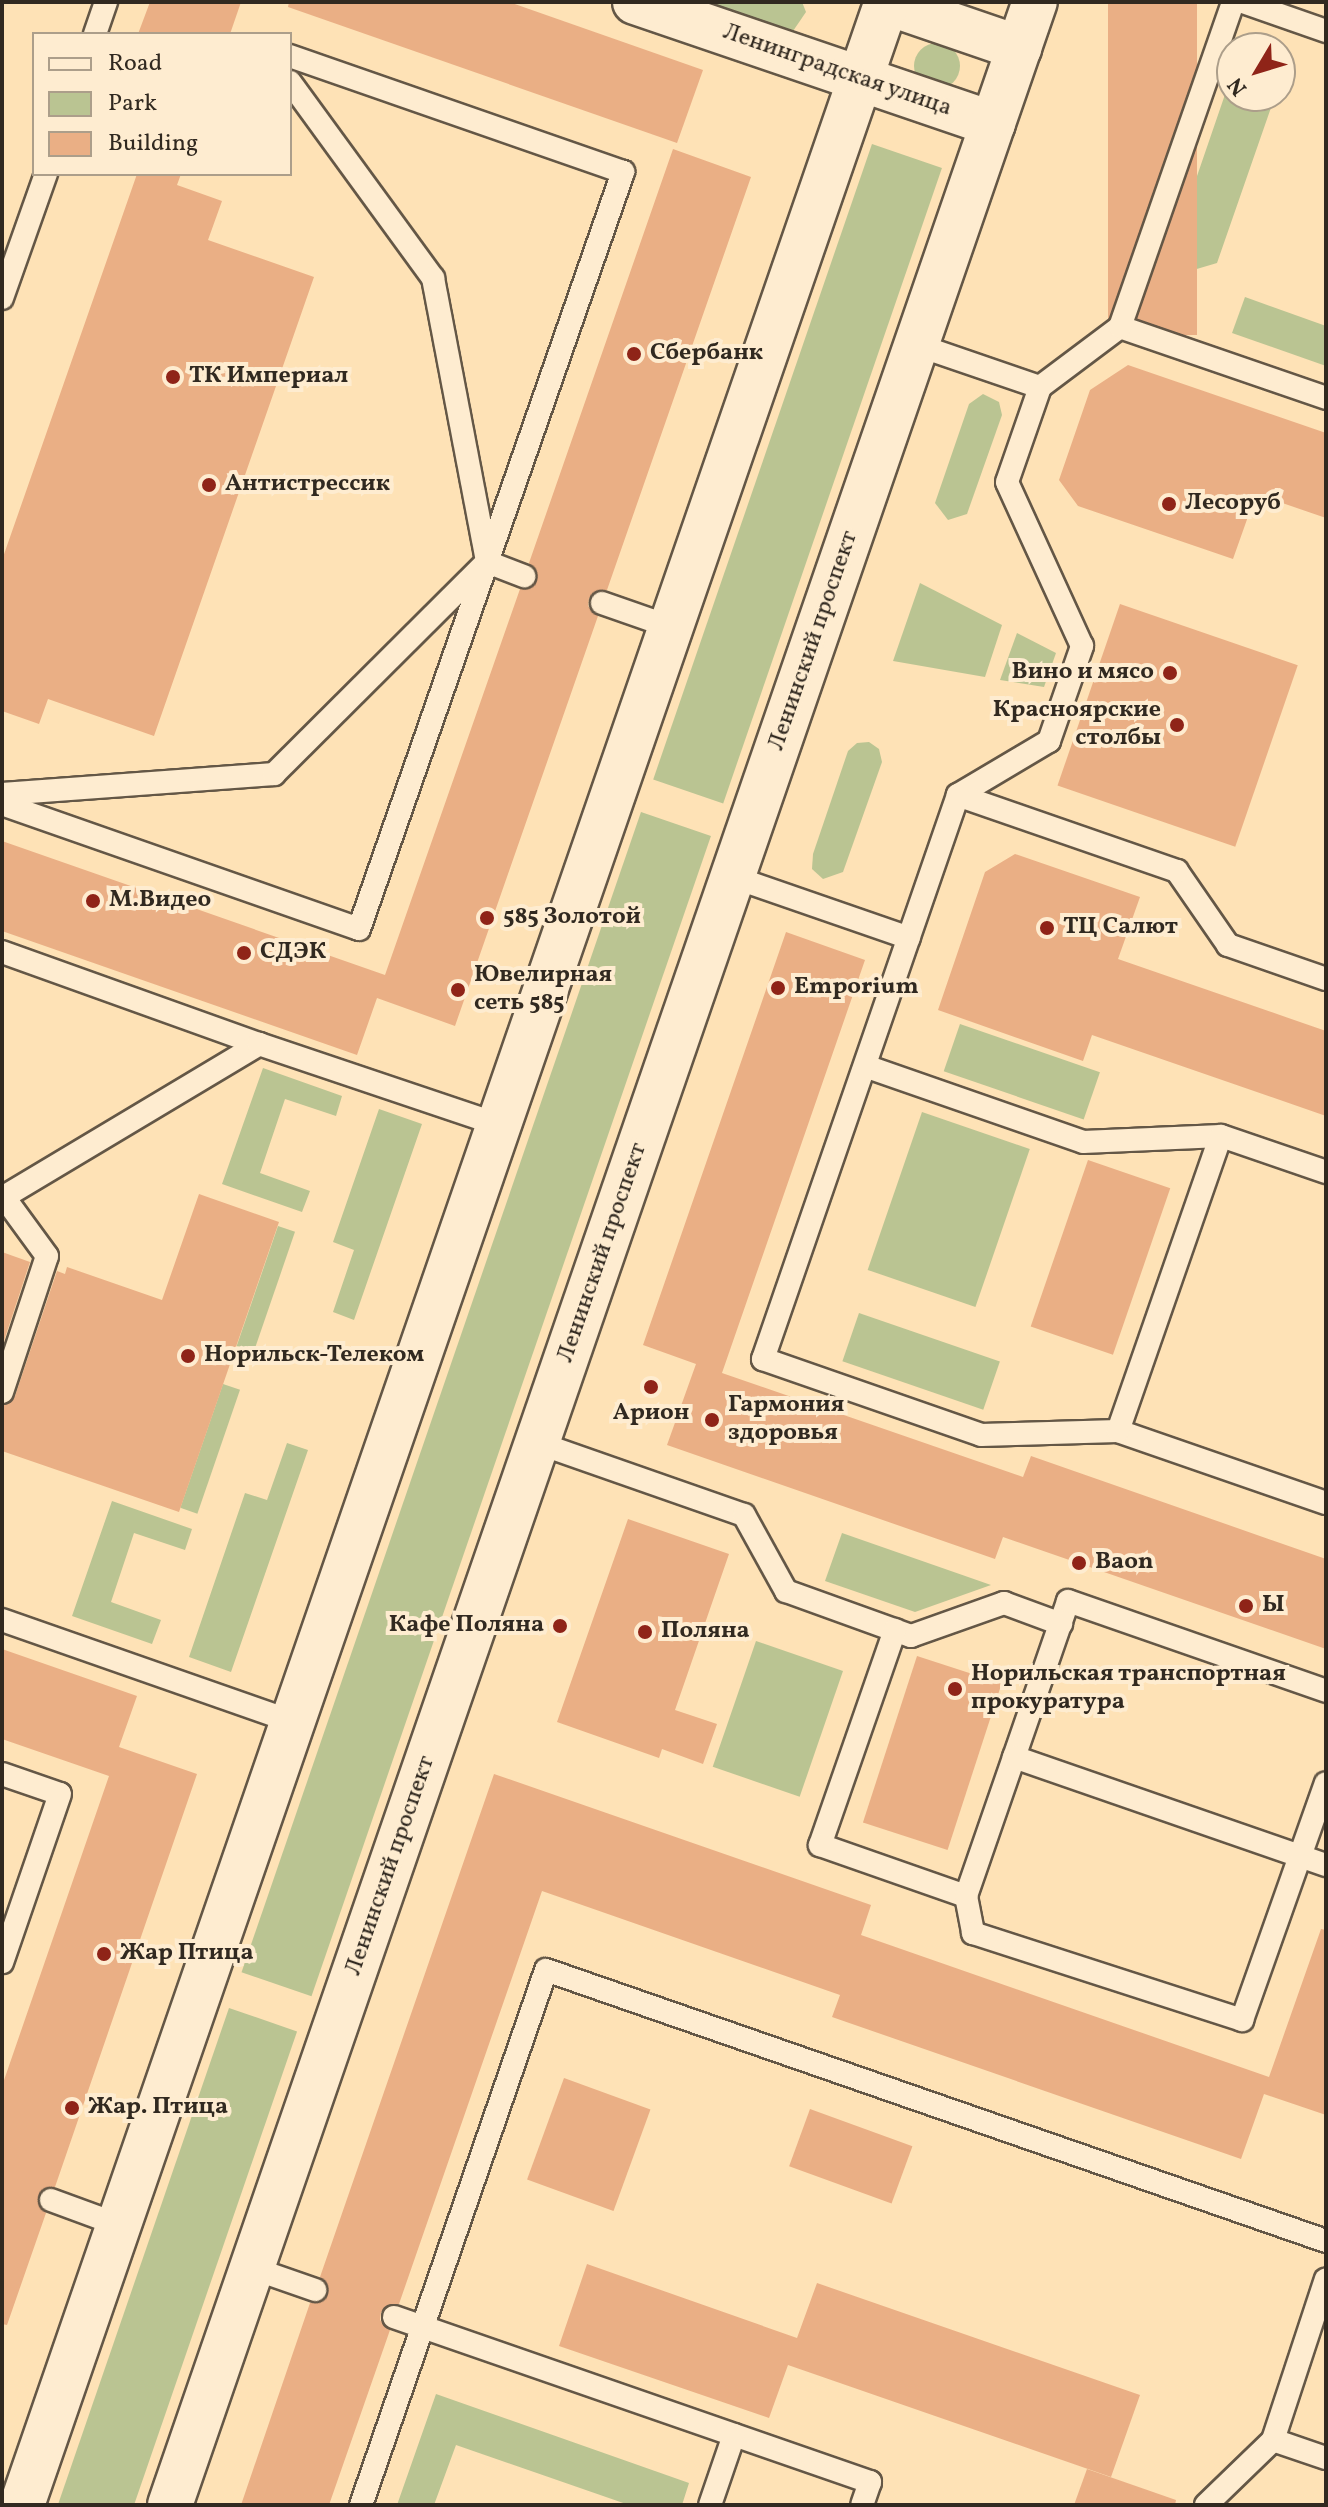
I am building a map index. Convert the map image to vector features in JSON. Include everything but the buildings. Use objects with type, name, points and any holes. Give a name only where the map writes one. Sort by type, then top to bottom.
[{"type":"main road","name":"Ленинградская улица","points":[[635,2],[993,124]]},
{"type":"main road","points":[[22,2505],[886,2],[1019,48]]},
{"type":"main road","name":"Ленинский проспект","points":[[170,2505],[1035,2]]},
{"type":"lane","points":[[96,32],[106,2]]},
{"type":"lane","points":[[1233,2],[1120,327],[1040,387],[1007,482],[1082,646],[1049,741],[958,795],[763,1359],[981,1435],[1118,1431],[1326,1503]]},
{"type":"lane","points":[[1243,2],[1326,31]]},
{"type":"lane","points":[[2,804],[359,929],[623,172],[292,57]]},
{"type":"lane","points":[[292,85],[433,278],[487,562]]},
{"type":"lane","points":[[2,298],[45,176]]},
{"type":"lane","points":[[1120,327],[1326,398]]},
{"type":"lane","points":[[917,345],[1040,387]]},
{"type":"lane","points":[[487,562],[524,576]]},
{"type":"lane","points":[[2,794],[274,774],[487,562]]},
{"type":"lane","points":[[602,603],[671,627]]},
{"type":"lane","points":[[958,795],[1177,871],[1228,945],[1326,979]]},
{"type":"lane","points":[[733,877],[909,938]]},
{"type":"lane","points":[[2,952],[259,1044],[499,1125]]},
{"type":"lane","points":[[4,1383],[47,1256],[4,1199],[259,1044]]},
{"type":"lane","points":[[865,1066],[1083,1142],[1221,1136],[1326,1172]]},
{"type":"lane","points":[[1118,1431],[1221,1136]]},
{"type":"lane","points":[[538,1443],[744,1515],[786,1591],[911,1636],[1004,1603],[1061,1624]]},
{"type":"lane","points":[[1326,1691],[1068,1601],[966,1896],[973,1933],[1242,2020],[1326,1783]]},
{"type":"lane","points":[[2,1620],[293,1722]]},
{"type":"lane","points":[[895,1630],[820,1845],[966,1896]]},
{"type":"lane","points":[[1014,1757],[1326,1865]]},
{"type":"lane","points":[[2,1774],[60,1794],[2,1962]]},
{"type":"lane","points":[[361,2505],[546,1970],[1326,2241]]},
{"type":"lane","points":[[51,2200],[119,2225]]},
{"type":"lane","points":[[252,2268],[315,2290]]},
{"type":"lane","points":[[1206,2505],[1273,2440],[1326,2279]]},
{"type":"lane","points":[[394,2317],[870,2482],[862,2505]]},
{"type":"lane","points":[[710,2505],[734,2435]]},
{"type":"lane","points":[[1273,2440],[1326,2458]]},
{"type":"green space","points":[[681,2],[802,2],[806,12],[791,34]]},
{"type":"green space","points":[[937,43],[954,49],[960,66],[954,83],[937,89],[920,83],[914,66],[920,49]]},
{"type":"green space","points":[[1219,112],[1269,112],[1217,263],[1190,271],[1177,261],[1173,246]]},
{"type":"green space","points":[[872,144],[942,168],[723,803],[653,779]]},
{"type":"green space","points":[[1245,297],[1326,326],[1326,366],[1232,333]]},
{"type":"green space","points":[[983,394],[999,402],[1002,415],[967,514],[948,520],[935,503],[969,404]]},
{"type":"green space","points":[[920,583],[1002,625],[985,677],[893,661]]},
{"type":"green space","points":[[1017,633],[1056,653],[1044,687],[1000,680]]},
{"type":"green space","points":[[869,742],[879,749],[882,762],[843,872],[823,879],[812,869],[813,854],[848,751],[857,743]]},
{"type":"green space","points":[[641,812],[711,836],[311,1996],[242,1972]]},
{"type":"green space","points":[[960,1024],[1100,1072],[1084,1119],[944,1071]]},
{"type":"green space","points":[[263,1068],[342,1096],[336,1116],[285,1099],[260,1173],[310,1191],[302,1212],[222,1184]]},
{"type":"green space","points":[[379,1109],[422,1124],[354,1320],[333,1312],[354,1250],[333,1242]]},
{"type":"green space","points":[[922,1112],[1030,1149],[975,1307],[868,1270]]},
{"type":"green space","points":[[278,1226],[295,1232],[254,1352],[237,1346]]},
{"type":"green space","points":[[859,1313],[1000,1362],[983,1410],[842,1361]]},
{"type":"green space","points":[[223,1384],[240,1390],[197,1514],[180,1508]]},
{"type":"green space","points":[[287,1443],[308,1450],[231,1672],[189,1657],[245,1493],[267,1500]]},
{"type":"green space","points":[[112,1501],[192,1529],[185,1550],[134,1533],[111,1602],[161,1620],[152,1644],[72,1616]]},
{"type":"green space","points":[[842,1533],[991,1585],[915,1612],[825,1581]]},
{"type":"green space","points":[[756,1641],[843,1671],[800,1797],[713,1767]]},
{"type":"green space","points":[[229,2008],[297,2031],[134,2505],[58,2505]]},
{"type":"green space","points":[[436,2394],[689,2483],[682,2505],[629,2505],[456,2445],[434,2505],[397,2505]]},
{"type":"place","name":"Сбербанк","points":[[634,354]]},
{"type":"place","name":"ТК Империал","points":[[173,377]]},
{"type":"place","name":"Антистрессик","points":[[209,485]]},
{"type":"place","name":"Лесоруб","points":[[1169,504]]},
{"type":"place","name":"Вино и мясо","points":[[1170,673]]},
{"type":"place","name":"Красноярские столбы","points":[[1177,725]]},
{"type":"place","name":"М.Видео","points":[[93,901]]},
{"type":"place","name":"585 Золотой","points":[[487,918]]},
{"type":"place","name":"ТЦ Салют","points":[[1047,928]]},
{"type":"place","name":"СДЭК","points":[[244,953]]},
{"type":"place","name":"Emporium","points":[[778,988]]},
{"type":"place","name":"Ювелирная сеть 585","points":[[458,990]]},
{"type":"place","name":"Норильск-Телеком","points":[[188,1356]]},
{"type":"place","name":"Арион","points":[[651,1387]]},
{"type":"place","name":"Гармония здоровья","points":[[712,1420]]},
{"type":"place","name":"Baon","points":[[1079,1563]]},
{"type":"place","name":"Ы","points":[[1246,1606]]},
{"type":"place","name":"Кафе Поляна","points":[[560,1626]]},
{"type":"place","name":"Поляна","points":[[645,1632]]},
{"type":"place","name":"Норильская транспортная прокуратура","points":[[955,1689]]},
{"type":"place","name":"Жар Птица","points":[[104,1954]]},
{"type":"place","name":"Жар. Птица","points":[[72,2108]]}]
